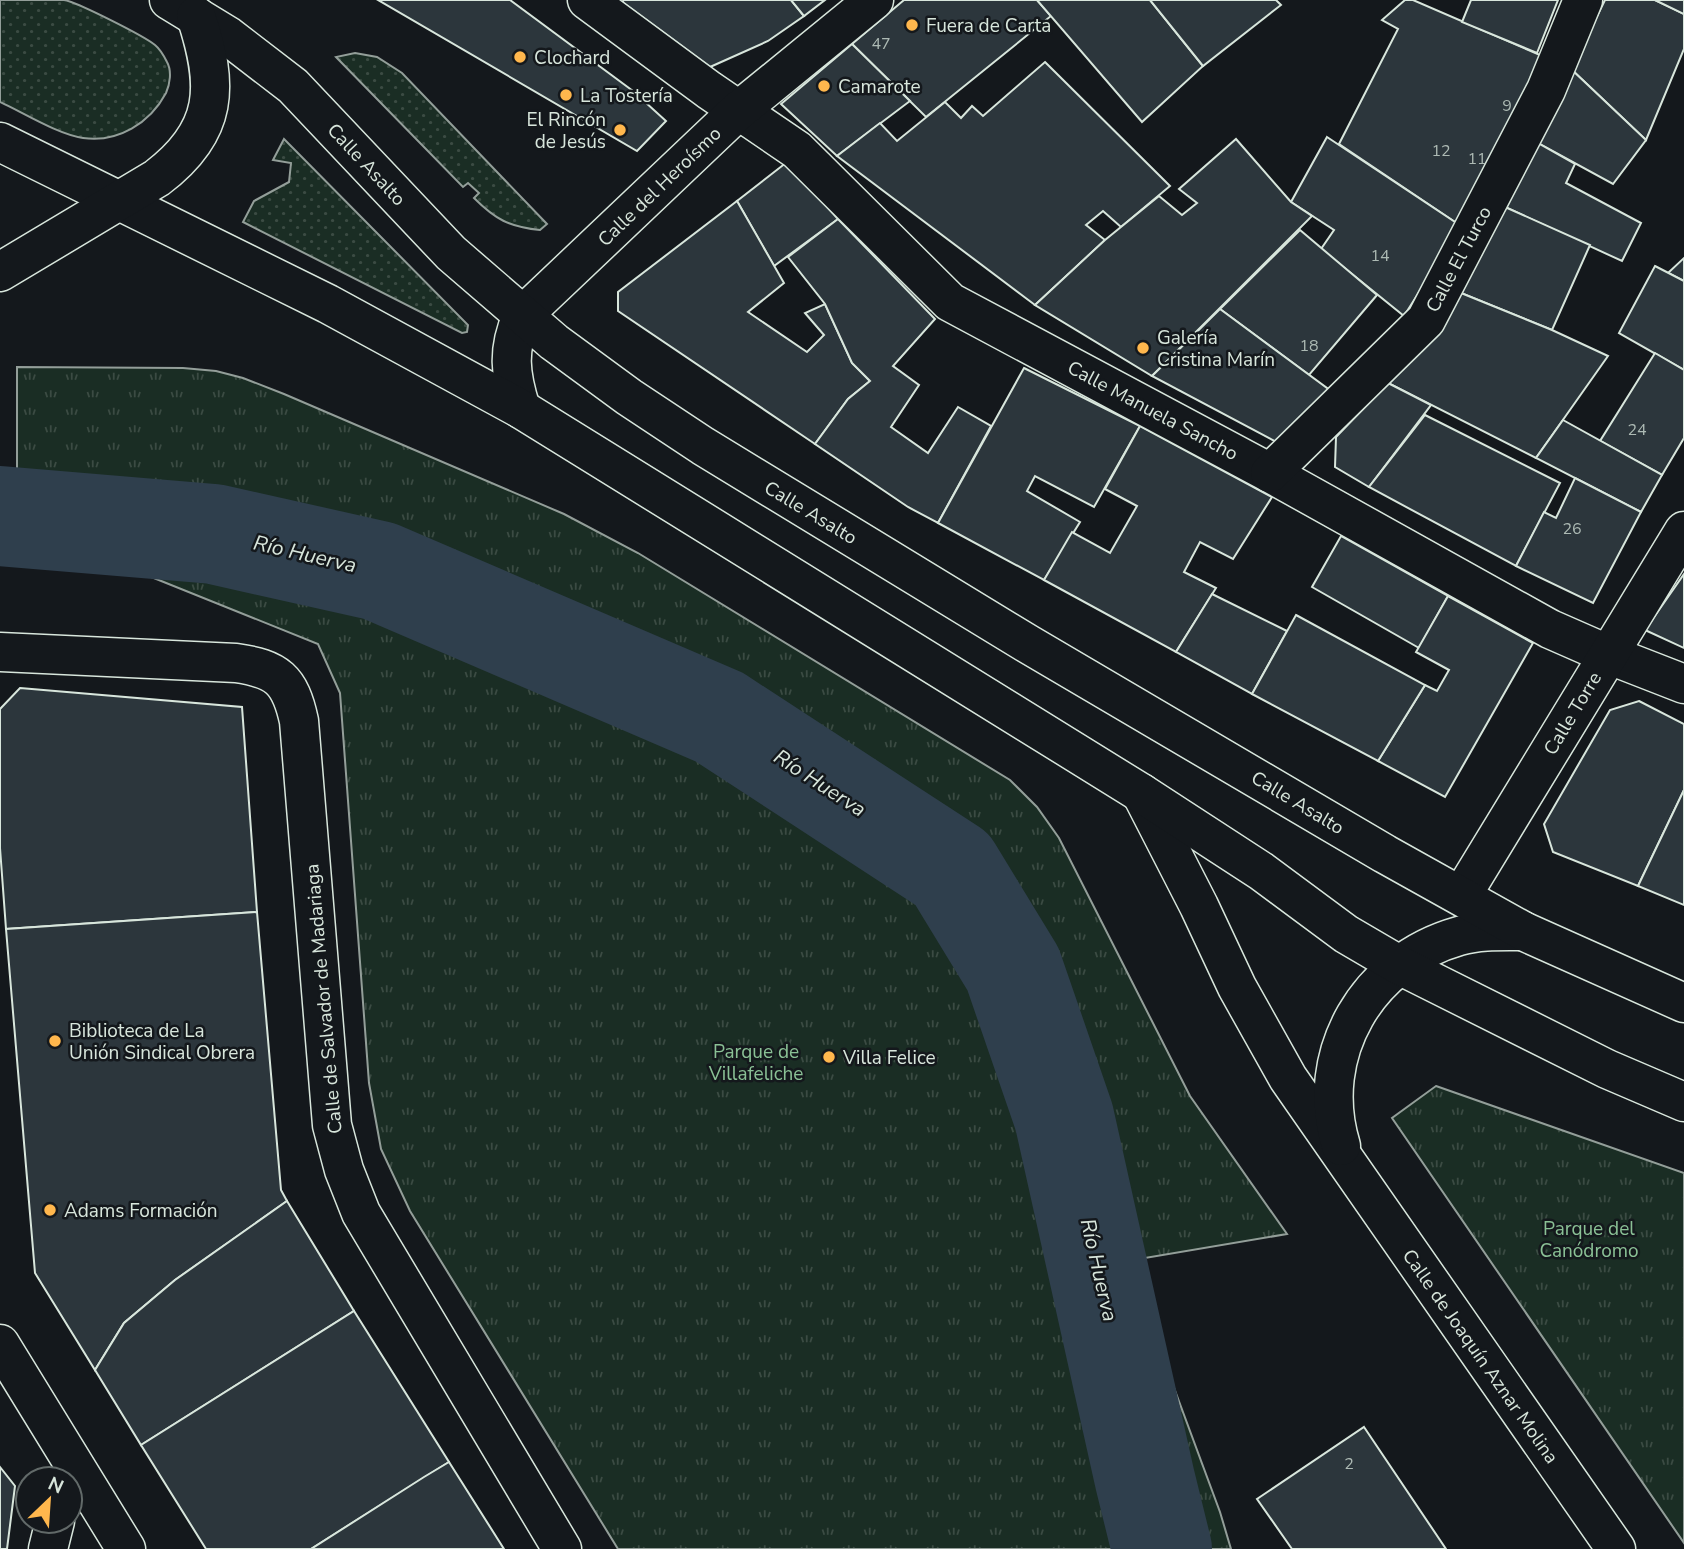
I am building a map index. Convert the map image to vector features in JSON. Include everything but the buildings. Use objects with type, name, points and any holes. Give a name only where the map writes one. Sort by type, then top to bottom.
[{"type":"street","name":"Calle Manuela Sancho","points":[[587,0],[738,111],[797,150],[950,302],[1270,473],[1550,629],[1684,684]]},
{"type":"street","name":"Calle del Heroísmo","points":[[521,409],[512,383],[511,358],[514,335],[522,316],[738,111],[874,0]]},
{"type":"street","name":"Calle El Turco","points":[[1270,473],[1426,320],[1546,90],[1583,0]]},
{"type":"street","points":[[0,272],[120,201],[177,163],[192,146],[206,120],[211,100],[211,82],[204,39],[182,8]]},
{"type":"street","name":"Calle Asalto","points":[[182,8],[237,43],[293,86],[452,253],[522,316],[629,397],[703,446],[1028,644],[1385,854],[1523,931],[1684,1003]]},
{"type":"street","points":[[0,142],[328,304],[521,409],[1141,793],[1261,871],[1346,933],[1399,965],[1607,1069],[1684,1102]]},
{"type":"street","name":"Calle Torre","points":[[1462,895],[1684,531]]},
{"type":"street","name":"Calle de Salvador de Madariaga","points":[[0,652],[261,666],[278,675],[289,689],[299,721],[332,1125],[344,1170],[360,1213],[562,1549]]},
{"type":"street","name":"Calle de Joaquín Aznar Molina","points":[[1141,793],[1243,998],[1288,1078],[1616,1549]]},
{"type":"street","name":"Calle Asalto","points":[[1399,965],[1434,945],[1461,936],[1523,931]]},
{"type":"street","name":"Calle de Joaquín Aznar Molina","points":[[1346,1163],[1335,1126],[1333,1108],[1333,1082],[1337,1060],[1344,1038],[1364,1001],[1399,965]]},
{"type":"street","points":[[0,1344],[65,1465]]},
{"type":"street","points":[[84,1492],[125,1549]]},
{"type":"green space","points":[[0,0],[64,0],[138,34],[157,47],[167,62],[170,78],[166,93],[151,113],[132,129],[96,139],[62,132],[0,102]]},
{"type":"green space","points":[[355,53],[377,57],[402,73],[547,224],[540,230],[503,221],[474,198],[479,193],[468,183],[463,187],[336,57]]},
{"type":"green space","points":[[284,139],[468,325],[467,332],[462,333],[243,222],[254,201],[289,182],[291,163],[273,160]]},
{"type":"green space","name":"Parque de Villafeliche","points":[[17,367],[183,368],[216,371],[284,394],[564,514],[638,553],[1010,780],[1037,807],[1059,838],[1190,1096],[1287,1234],[1127,1261],[1220,1512],[1231,1549],[618,1549],[410,1211],[381,1149],[369,1083],[340,693],[318,644],[17,523]]},
{"type":"green space","name":"Parque del Canódromo","points":[[1436,1086],[1684,1173],[1684,1543],[1392,1118]]},
{"type":"waterway","name":"Río Huerva","points":[[0,516],[214,534],[379,571],[719,717],[952,869],[1013,969],[1064,1117],[1162,1549]]},
{"type":"place","name":"Fuera de Carta","points":[[912,25]]},
{"type":"place","name":"Clochard","points":[[520,57]]},
{"type":"place","name":"Camarote","points":[[824,86]]},
{"type":"place","name":"La Tostería","points":[[566,95]]},
{"type":"place","name":"El Rincón de Jesús","points":[[620,130]]},
{"type":"place","name":"Galería Cristina Marín","points":[[1143,348]]},
{"type":"place","name":"Biblioteca de La Unión Sindical Obrera","points":[[55,1041]]},
{"type":"place","name":"Villa Felice","points":[[829,1057]]},
{"type":"place","name":"Adams Formación","points":[[50,1210]]}]
